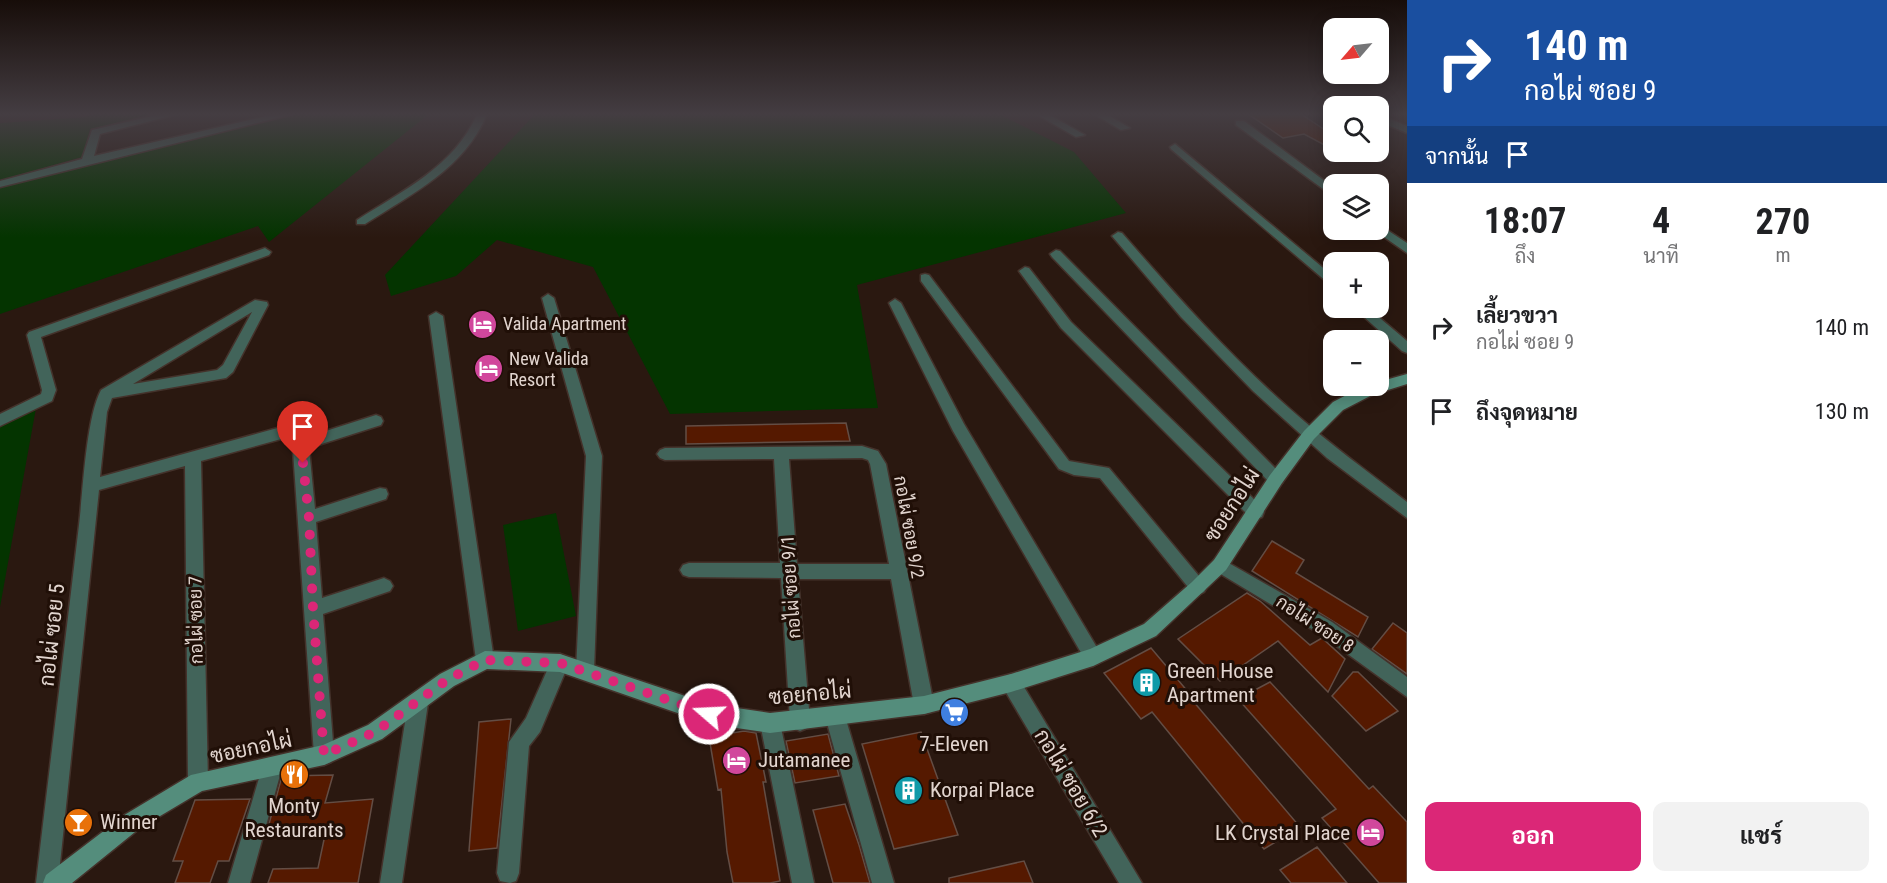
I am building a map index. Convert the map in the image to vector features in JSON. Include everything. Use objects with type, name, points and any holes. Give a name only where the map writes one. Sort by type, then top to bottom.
[{"type":"street","points":[[87,161],[89,155]]},
{"type":"street","points":[[0,184],[112,155]]},
{"type":"street","points":[[361,222],[441,169],[456,155]]},
{"type":"street","points":[[1185,155],[1323,275]]},
{"type":"street","points":[[1283,155],[1323,186]]},
{"type":"street","points":[[1389,235],[1407,249]]},
{"type":"street","points":[[1118,236],[1210,338],[1309,435],[1407,511]]},
{"type":"street","points":[[0,420],[47,397],[49,390],[34,335],[265,252]]},
{"type":"street","points":[[1056,254],[1276,479]]},
{"type":"street","points":[[1025,271],[1066,325],[1256,512]]},
{"type":"street","points":[[925,278],[1064,465],[1074,469],[1104,472],[1198,587]]},
{"type":"street","points":[[548,298],[594,456],[585,671]]},
{"type":"street","points":[[895,303],[958,428],[1093,657]]},
{"type":"street","points":[[255,304],[262,305],[228,368],[220,374],[106,393],[255,304]]},
{"type":"street","points":[[435,316],[485,660]]},
{"type":"street","points":[[1372,318],[1407,348]]},
{"type":"street","name":"ซอยกอไผ่","points":[[54,883],[133,821],[198,782],[272,768],[324,755],[375,732],[447,680],[485,660],[560,663],[709,714],[770,723],[800,722],[924,705],[1011,683],[1093,657],[1150,630],[1220,565],[1276,479],[1309,435],[1338,406],[1367,392],[1407,379]]},
{"type":"street","name":"กอไผ่ ซอย 5","points":[[47,883],[91,486],[100,412],[106,393]]},
{"type":"street","points":[[91,486],[193,457],[376,421]]},
{"type":"street","points":[[300,436],[309,518],[324,755]]},
{"type":"street","name":"กอไผ่ ซอย 9/2","points":[[665,454],[862,452],[873,455],[878,464],[896,572],[924,705]]},
{"type":"street","name":"กอไผ่ ซอย 9/1","points":[[781,453],[800,722]]},
{"type":"street","name":"กอไผ่ ซอย 7","points":[[193,457],[198,782]]},
{"type":"street","points":[[309,518],[380,494]]},
{"type":"street","name":"กอไผ่ ซอย 8","points":[[1220,565],[1326,628],[1407,688]]},
{"type":"street","points":[[689,570],[896,572]]},
{"type":"street","points":[[313,609],[384,586]]},
{"type":"street","points":[[508,873],[519,742],[533,725],[560,663]]},
{"type":"street","name":"กอไผ่ ซอย 6/2","points":[[1011,683],[1131,883]]},
{"type":"street","points":[[391,883],[418,703]]},
{"type":"street","points":[[835,716],[883,883]]},
{"type":"street","points":[[770,723],[803,883]]},
{"type":"street","points":[[239,883],[272,768]]},
{"type":"green space","points":[[0,155],[83,155],[82,157],[0,180]]},
{"type":"green space","points":[[122,155],[377,155],[269,242],[258,226],[0,314],[0,187]]},
{"type":"green space","points":[[497,155],[1077,155],[1126,213],[857,285],[878,408],[670,414],[593,267],[497,240],[456,276],[391,296],[385,275]]},
{"type":"green space","points":[[36,408],[0,607],[0,425]]},
{"type":"green space","points":[[556,513],[576,616],[518,631],[503,525]]},
{"type":"building","points":[[846,423],[850,441],[686,444],[686,426]]},
{"type":"building","points":[[1272,541],[1304,560],[1296,573],[1368,617],[1358,637],[1252,571]]},
{"type":"building","points":[[1247,593],[1260,601],[1310,645],[1322,638],[1345,659],[1328,692],[1278,641],[1220,681],[1178,639]]},
{"type":"building","points":[[1393,623],[1407,633],[1407,674],[1372,649]]},
{"type":"building","points":[[1151,648],[1300,827],[1264,849],[1152,712],[1141,719],[1104,673]]},
{"type":"building","points":[[1353,672],[1358,672],[1398,711],[1366,731],[1332,696]]},
{"type":"building","points":[[1270,682],[1369,789],[1373,786],[1407,822],[1407,883],[1379,883],[1322,818],[1336,809],[1238,699]]},
{"type":"building","points":[[511,719],[497,848],[469,851],[479,722]]},
{"type":"building","points":[[744,731],[756,733],[766,782],[763,782],[780,881],[733,883],[727,852],[721,789],[718,790],[709,737]]},
{"type":"building","name":"Korpai Place","points":[[921,732],[958,835],[894,849],[862,744]]},
{"type":"building","points":[[828,734],[839,776],[795,783],[786,741]]},
{"type":"building","points":[[333,775],[325,803],[373,799],[358,883],[268,883],[273,869],[318,868],[325,835],[266,835],[282,776]]},
{"type":"building","points":[[250,799],[229,861],[218,861],[210,883],[175,883],[183,861],[173,861],[195,800]]},
{"type":"building","points":[[845,804],[870,883],[833,883],[813,810]]},
{"type":"building","points":[[1317,847],[1347,883],[1291,883],[1280,870]]},
{"type":"building","points":[[1024,861],[1033,883],[949,883],[949,878]]},
{"type":"place","name":"Valida Apartment","points":[[482,324]]},
{"type":"place","name":"New Valida Resort","points":[[488,369]]},
{"type":"place","name":"Green House Apartment","points":[[1146,683]]},
{"type":"place","name":"7-Eleven","points":[[954,713]]},
{"type":"place","name":"Jutamanee","points":[[737,760]]},
{"type":"place","name":"Monty Restaurants","points":[[294,775]]},
{"type":"place","name":"Korpai Place","points":[[909,790]]},
{"type":"place","name":"Winner","points":[[79,822]]},
{"type":"place","name":"LK Crystal Place","points":[[1371,833]]},
{"type":"route","points":[[303,463],[309,518],[324,755],[375,732],[447,680],[485,660],[560,663],[709,714]]}]
